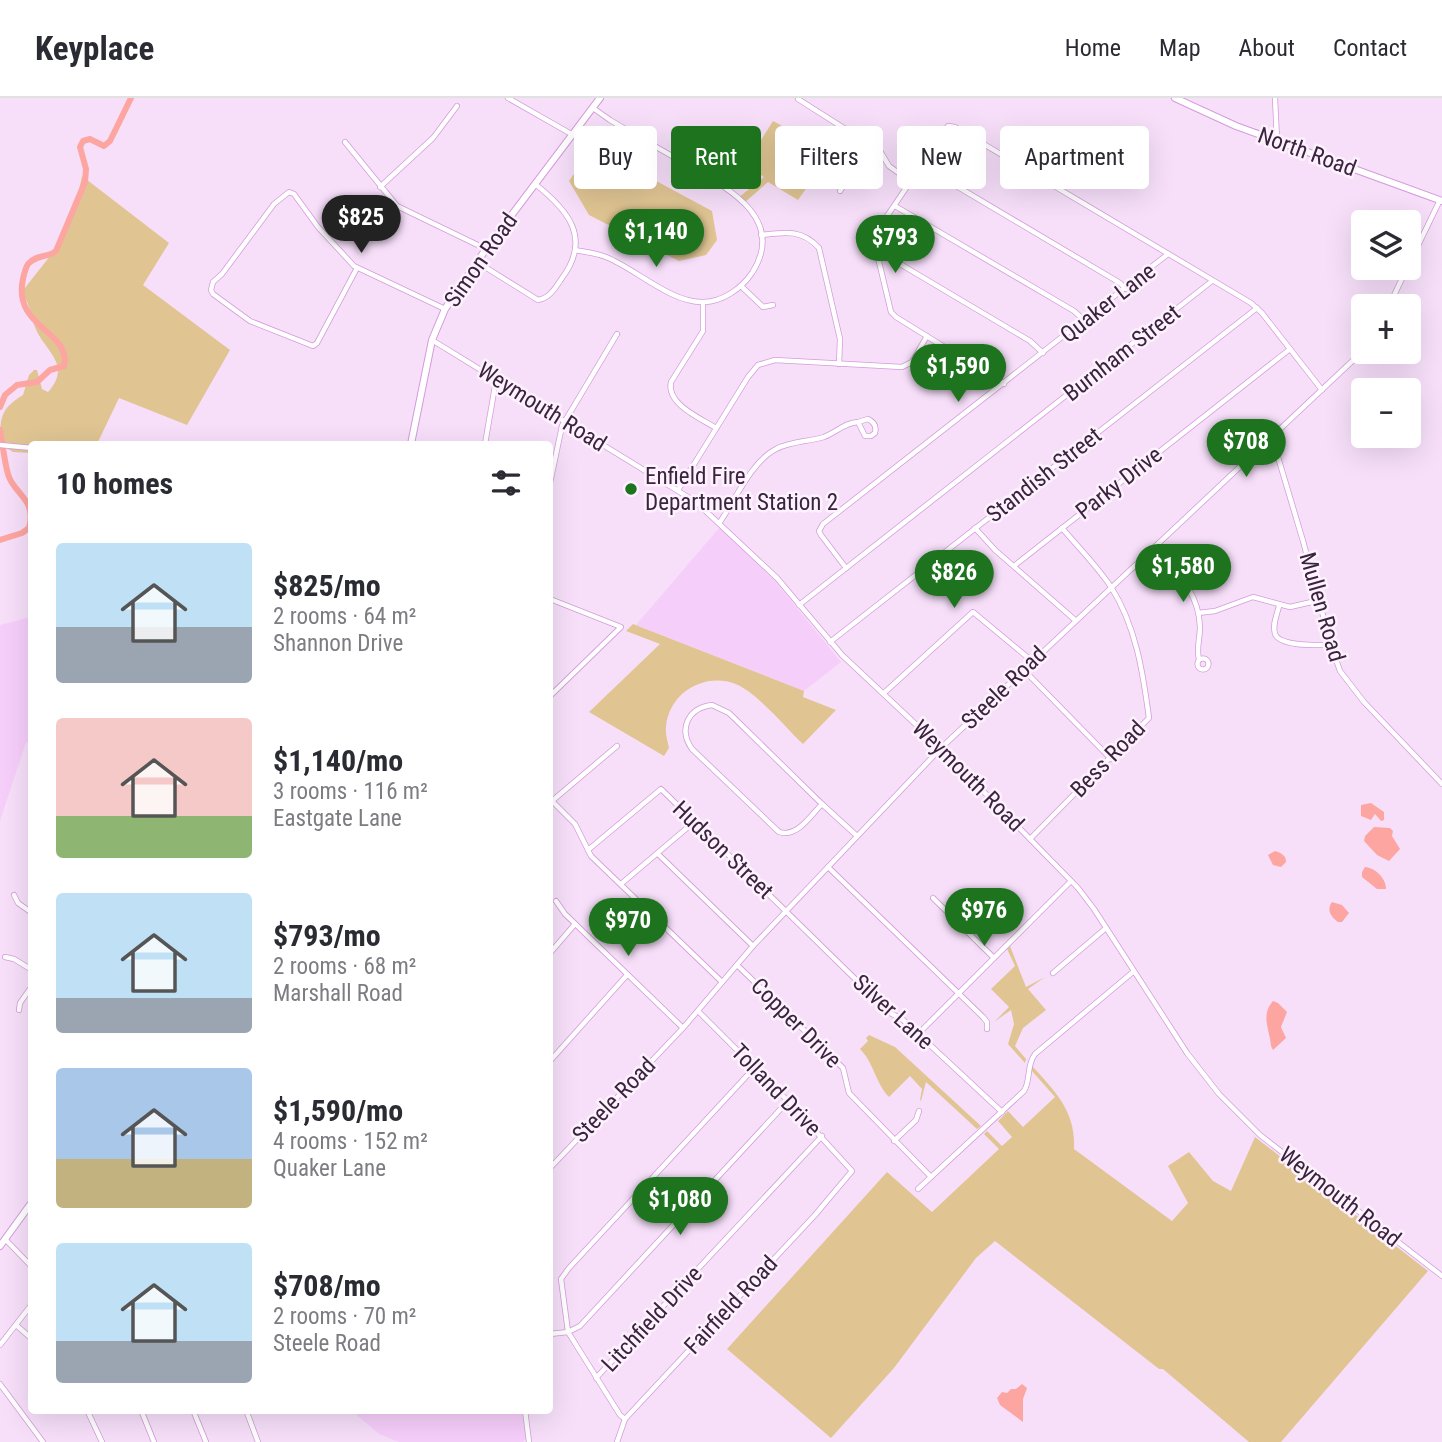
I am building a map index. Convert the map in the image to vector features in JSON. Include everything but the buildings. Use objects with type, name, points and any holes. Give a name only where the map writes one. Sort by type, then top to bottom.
[{"type":"main road","name":"Simon Road","points":[[412,441],[432,340],[445,309],[486,249],[600,98]]},
{"type":"main road","name":"North Road","points":[[1175,98],[1236,126],[1441,200]]},
{"type":"main road","points":[[0,1246],[28,1208]]},
{"type":"street","points":[[508,98],[573,135]]},
{"type":"street","points":[[1275,98],[1278,141]]},
{"type":"street","points":[[798,99],[842,126]]},
{"type":"street","points":[[380,187],[433,138],[457,106]]},
{"type":"street","points":[[575,250],[604,256],[680,297],[703,302],[723,297],[741,286],[759,257],[761,235],[753,212],[735,193],[610,120],[593,107]]},
{"type":"street","points":[[345,142],[380,187],[403,210],[486,249]]},
{"type":"street","points":[[986,145],[1257,308],[1322,390]]},
{"type":"street","points":[[883,153],[889,166],[897,171]]},
{"type":"street","points":[[477,262],[533,299],[550,295],[564,276],[575,250],[572,225],[565,211],[535,184]]},
{"type":"street","points":[[906,189],[876,235],[875,244],[891,312],[1004,384]]},
{"type":"street","points":[[961,189],[1126,289]]},
{"type":"street","points":[[357,268],[313,346],[250,321],[211,290],[213,282],[222,274],[274,204],[289,192],[294,194],[318,227],[357,268],[445,309]]},
{"type":"street","points":[[1421,240],[1441,200]]},
{"type":"street","points":[[895,206],[1085,321]]},
{"type":"street","points":[[761,235],[787,231],[799,233],[811,239],[819,248],[841,338],[839,364]]},
{"type":"street","name":"Quaker Lane","points":[[846,568],[821,535],[819,531],[823,524],[1168,254]]},
{"type":"street","points":[[878,257],[890,258],[1030,341],[1044,353]]},
{"type":"street","name":"Burnham Street","points":[[799,605],[1212,281]]},
{"type":"street","points":[[741,286],[763,307],[772,305]]},
{"type":"street","points":[[703,302],[703,331],[669,389],[674,401],[716,428]]},
{"type":"street","name":"Standish Street","points":[[830,642],[1257,308]]},
{"type":"street","points":[[553,470],[564,420],[617,334]]},
{"type":"street","points":[[678,490],[758,365],[775,360],[907,366],[927,336]]},
{"type":"street","name":"Weymouth Road","points":[[432,340],[678,490],[720,522],[777,578],[830,642],[941,748],[1071,881],[1088,901],[1202,1075],[1231,1107],[1261,1135],[1442,1276]]},
{"type":"street","name":"Parky Drive","points":[[1014,566],[1290,349]]},
{"type":"street","name":"Steele Road","points":[[553,1165],[683,1028],[753,946],[941,748],[1351,362]]},
{"type":"street","points":[[486,441],[498,379]]},
{"type":"street","points":[[720,522],[758,464],[773,450],[787,444],[821,438],[847,423],[868,419],[876,426],[875,433],[865,436],[858,422]]},
{"type":"street","name":"Mullen Road","points":[[1272,437],[1340,671],[1349,685],[1442,784]]},
{"type":"street","points":[[0,445],[28,447]]},
{"type":"street","points":[[975,528],[987,543],[1076,620]]},
{"type":"street","points":[[1062,528],[1111,587]]},
{"type":"street","points":[[1155,547],[1188,586],[1198,613],[1199,659]]},
{"type":"street","name":"Bess Road","points":[[1030,838],[1149,718],[1138,651],[1126,617],[1111,587]]},
{"type":"street","points":[[1198,613],[1224,608],[1254,597],[1290,607],[1320,600]]},
{"type":"street","points":[[553,600],[621,627],[553,693]]},
{"type":"street","points":[[1279,606],[1274,623],[1278,639],[1290,643],[1331,645]]},
{"type":"street","points":[[884,693],[973,612],[1032,661]]},
{"type":"street","points":[[1024,669],[1111,758]]},
{"type":"street","points":[[822,804],[796,831],[785,834],[779,832],[692,749],[686,740],[688,718],[702,706],[712,705],[723,709],[857,836]]},
{"type":"street","points":[[553,798],[617,746]]},
{"type":"street","name":"Hudson Street","points":[[588,850],[660,789],[786,911]]},
{"type":"street","points":[[553,802],[575,824],[588,850],[722,982]]},
{"type":"street","points":[[621,884],[694,822]]},
{"type":"street","points":[[658,854],[753,946]]},
{"type":"street","points":[[828,867],[987,1022],[987,1029]]},
{"type":"street","points":[[918,1034],[1071,881]]},
{"type":"street","points":[[14,895],[18,904],[28,910]]},
{"type":"street","points":[[933,898],[993,957]]},
{"type":"street","points":[[556,901],[575,924],[683,1028]]},
{"type":"street","name":"Silver Lane","points":[[786,911],[890,1013],[902,1019],[1002,1112]]},
{"type":"street","points":[[553,950],[575,924]]},
{"type":"street","points":[[1053,972],[1106,928]]},
{"type":"street","points":[[5,957],[15,959],[28,967]]},
{"type":"street","name":"Copper Drive","points":[[737,965],[843,1068],[849,1093],[931,1177]]},
{"type":"street","points":[[918,1189],[1027,1087],[1029,1066],[1035,1054],[1133,972]]},
{"type":"street","points":[[553,1058],[627,975]]},
{"type":"street","points":[[19,1010],[28,991]]},
{"type":"street","name":"Tolland Drive","points":[[698,1011],[822,1136],[852,1171]]},
{"type":"street","points":[[625,1419],[568,1332],[561,1279],[755,1067]]},
{"type":"street","points":[[553,1334],[568,1332],[580,1326],[788,1101]]},
{"type":"street","points":[[894,1141],[916,1120],[919,1111]]},
{"type":"street","name":"Litchfield Drive","points":[[596,1378],[822,1136]]},
{"type":"street","name":"Fairfield Road","points":[[617,1442],[625,1419],[824,1205],[852,1171]]},
{"type":"street","points":[[5,1239],[28,1263]]},
{"type":"street","points":[[0,1346],[28,1309]]},
{"type":"street","points":[[16,1325],[28,1336]]},
{"type":"street","points":[[0,1384],[43,1442]]},
{"type":"street","points":[[89,1414],[102,1442]]},
{"type":"street","points":[[142,1414],[153,1442]]},
{"type":"street","points":[[195,1414],[206,1442]]},
{"type":"street","points":[[248,1414],[258,1442]]},
{"type":"street","points":[[526,1414],[529,1442]]},
{"type":"shaded area","points":[[773,121],[783,126],[775,126],[775,186],[768,182],[761,188],[761,179],[764,177],[761,175],[761,140]]},
{"type":"shaded area","points":[[574,174],[574,189],[657,189],[657,181],[712,211],[717,240],[706,255],[679,261],[589,215],[569,181]]},
{"type":"shaded area","points":[[82,176],[169,243],[143,285],[230,350],[187,425],[119,398],[98,441],[28,441],[28,453],[13,452],[0,444],[3,415],[10,405],[23,395],[29,375],[34,370],[37,370],[42,389],[48,392],[58,373],[54,358],[35,327],[23,295],[24,289],[58,246],[69,228],[68,216],[76,204]]},
{"type":"shaded area","points":[[749,189],[760,189],[744,203],[738,198]]},
{"type":"shaded area","points":[[780,189],[806,189],[798,200]]},
{"type":"shaded area","points":[[720,527],[775,581],[841,662],[804,691],[636,625]]},
{"type":"shaded area","points":[[28,618],[28,743],[26,742],[0,821],[0,625]]},
{"type":"shaded area","points":[[633,624],[804,691],[803,697],[836,710],[803,744],[763,704],[738,685],[726,681],[702,683],[691,688],[674,704],[666,727],[669,748],[664,756],[589,712],[660,644],[626,631]]},
{"type":"shaded area","points":[[1371,803],[1384,812],[1384,820],[1381,821],[1375,814],[1371,820],[1361,816],[1361,805]]},
{"type":"shaded area","points":[[1374,827],[1390,828],[1393,831],[1392,836],[1400,849],[1389,861],[1377,855],[1364,841]]},
{"type":"shaded area","points":[[1275,851],[1285,858],[1286,862],[1281,867],[1273,865],[1268,855]]},
{"type":"shaded area","points":[[1365,867],[1379,874],[1386,889],[1377,889],[1362,877]]},
{"type":"shaded area","points":[[1332,902],[1342,905],[1349,913],[1342,922],[1338,922],[1330,913]]},
{"type":"shaded area","points":[[1010,946],[1026,987],[1045,977],[1028,989],[1046,1010],[1023,1028],[1015,1046],[1026,1059],[1025,1063],[1008,1044],[1014,1024],[1011,1010],[994,1022],[1009,1007],[991,989],[1015,966],[1007,949]]},
{"type":"shaded area","points":[[1273,1001],[1287,1012],[1281,1027],[1286,1038],[1273,1050],[1266,1017]]},
{"type":"shaded area","points":[[869,1035],[895,1047],[981,1126],[977,1129],[926,1082],[921,1101],[922,1089],[910,1076],[889,1097],[860,1049],[868,1041],[866,1038]]},
{"type":"shaded area","points":[[1032,1066],[1063,1103],[1072,1124],[1074,1149],[1172,1221],[1188,1203],[1168,1166],[1189,1152],[1213,1181],[1231,1191],[1255,1137],[1428,1271],[1281,1442],[1249,1442],[1163,1369],[1159,1369],[995,1241],[976,1258],[894,1368],[831,1438],[727,1349],[887,1172],[932,1212],[999,1149],[984,1134],[987,1131],[1002,1146],[1012,1137],[998,1121],[1008,1111],[1023,1127],[1055,1097],[1032,1071]]},
{"type":"shaded area","points":[[1022,1384],[1027,1388],[1023,1399],[1023,1422],[1000,1405],[997,1398],[1002,1392],[1007,1393]]},
{"type":"shaded area","points":[[356,1414],[524,1414],[527,1437],[523,1442],[399,1442],[379,1434]]},
{"type":"waterway","points":[[0,407],[5,395],[17,385],[37,382],[50,370],[64,366],[64,354],[59,345],[26,308],[22,295],[24,273],[31,261],[56,251],[85,182],[86,169],[80,147],[83,141],[90,139],[104,146],[110,141],[131,98]]},
{"type":"waterway","points":[[0,430],[8,474],[28,505]]},
{"type":"waterway","points":[[0,540],[28,529]]},
{"type":"place","name":"Enfield Fire Department Station 2","points":[[631,489]]}]
